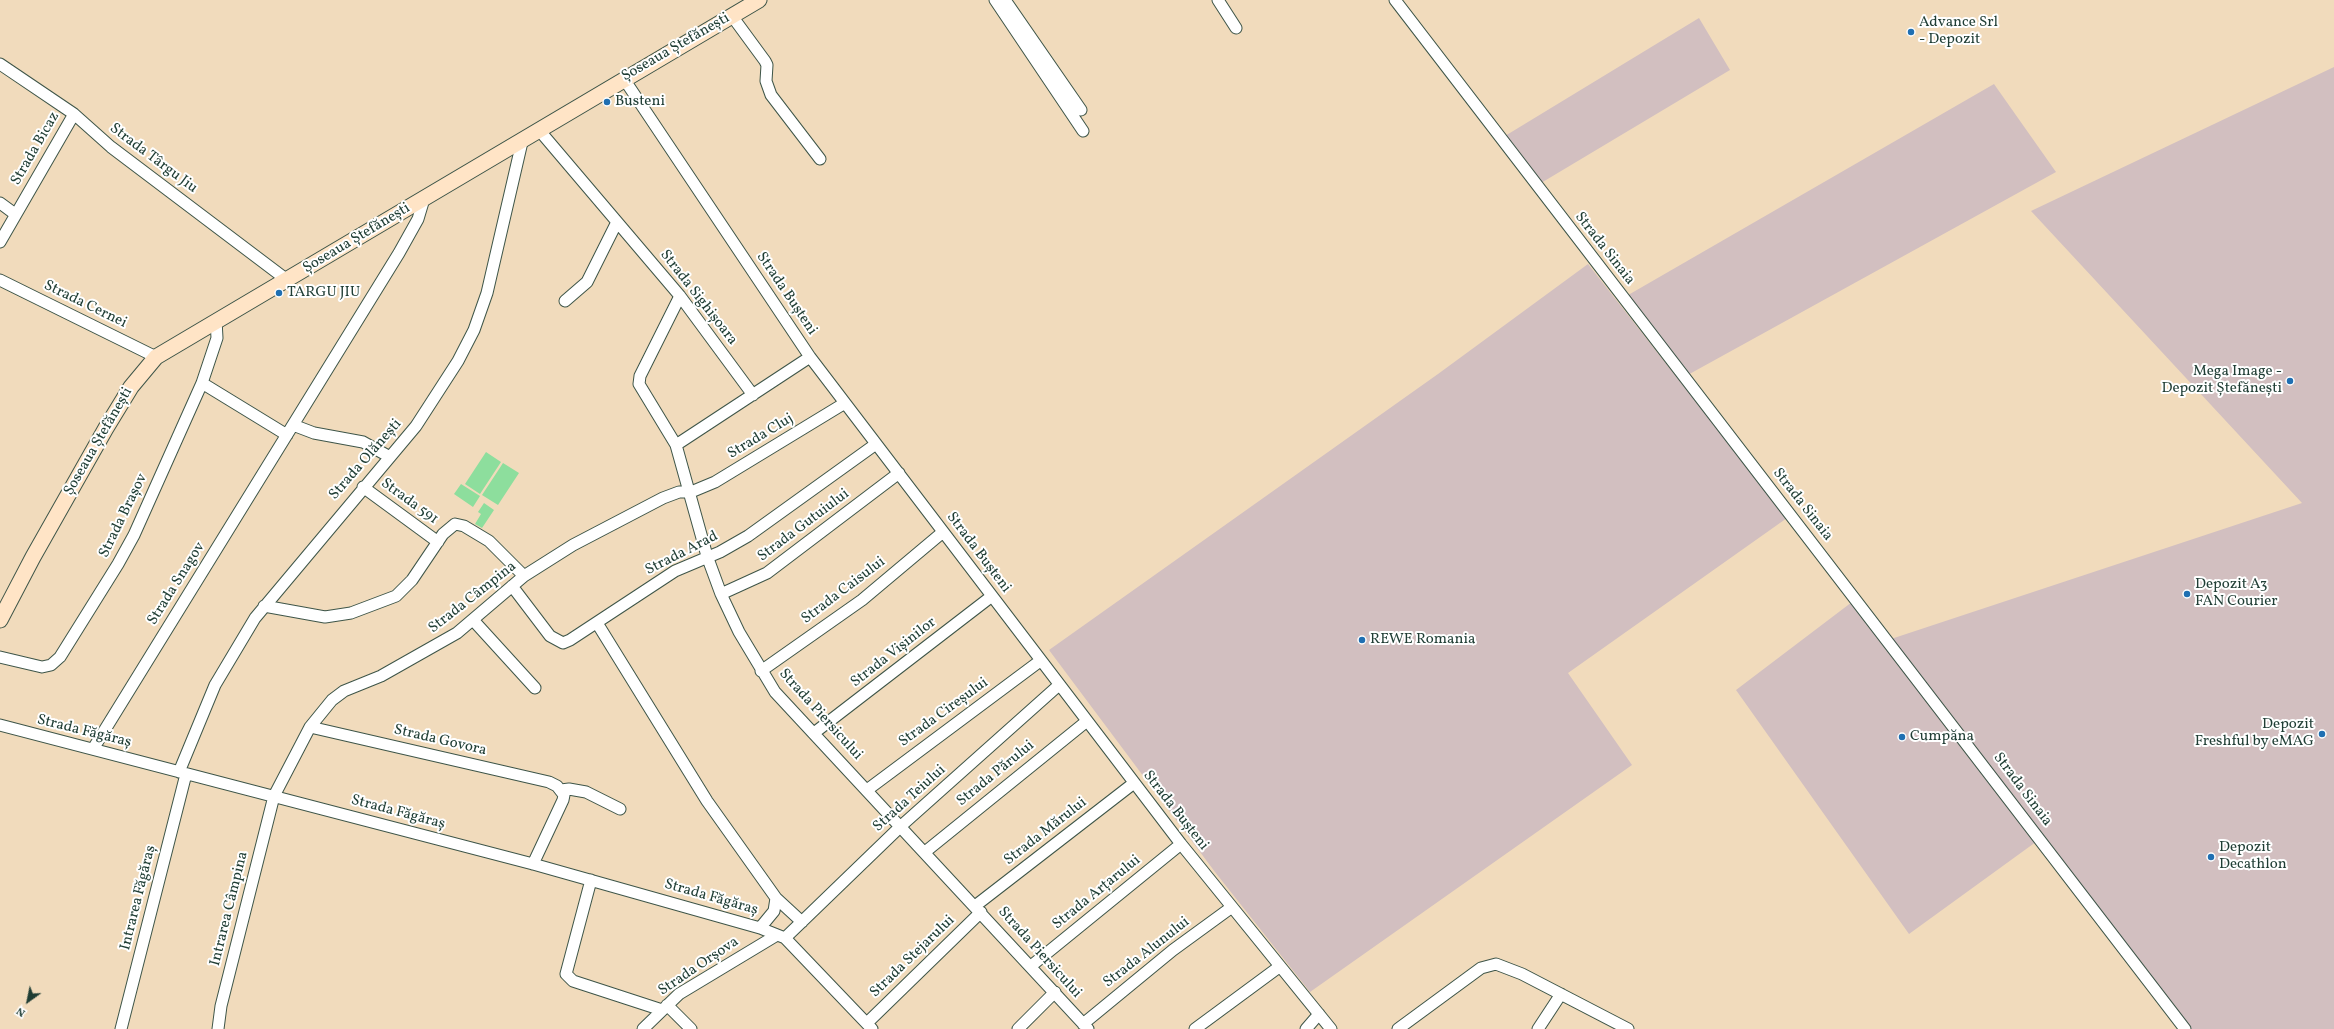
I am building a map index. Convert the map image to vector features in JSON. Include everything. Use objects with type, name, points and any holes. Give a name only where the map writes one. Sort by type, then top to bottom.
[{"type":"main road","name":"Șoseaua Ștefănești","points":[[0,620],[33,557],[106,428],[131,387],[156,357],[216,320],[288,280],[522,142],[539,130],[624,79],[759,0]]},
{"type":"street","points":[[995,0],[1083,131]]},
{"type":"street","points":[[1005,0],[1081,110]]},
{"type":"street","points":[[1218,0],[1236,28]]},
{"type":"street","name":"Strada Sinaia","points":[[1395,0],[2185,1029]]},
{"type":"street","points":[[732,16],[767,65],[766,80],[771,95],[820,159]]},
{"type":"street","name":"Strada Târgu Jiu","points":[[0,64],[74,114],[111,147],[288,280]]},
{"type":"street","name":"Strada Bușteni","points":[[624,79],[810,357],[1040,661],[1181,844],[1279,967],[1331,1029]]},
{"type":"street","name":"Strada Bicaz","points":[[0,242],[74,114]]},
{"type":"street","name":"Strada Sighișoara","points":[[539,130],[680,296],[753,395]]},
{"type":"street","name":"Strada Olănești","points":[[182,773],[215,686],[245,633],[264,606],[416,426],[446,381],[482,312],[522,142]]},
{"type":"street","name":"Strada Snagov","points":[[93,749],[294,425],[415,225],[424,199]]},
{"type":"street","points":[[0,203],[15,214]]},
{"type":"street","points":[[565,301],[587,282],[617,222]]},
{"type":"street","name":"Strada Cernei","points":[[0,280],[156,357]]},
{"type":"street","name":"Strada Piersicului","points":[[680,296],[639,380],[642,390],[676,445],[691,492],[707,556],[721,594],[739,632],[761,671],[775,692],[1031,966],[1085,1026]]},
{"type":"street","name":"Strada Brașov","points":[[0,656],[42,667],[51,665],[60,657],[126,550],[202,383],[218,338],[216,320]]},
{"type":"street","points":[[676,445],[810,357]]},
{"type":"street","points":[[202,383],[287,435]]},
{"type":"street","name":"Strada Cluj","points":[[691,492],[721,478],[845,403]]},
{"type":"street","points":[[294,425],[321,434],[363,442],[390,457]]},
{"type":"street","name":"Strada Arad","points":[[512,586],[550,636],[563,643],[597,623],[675,571],[707,556],[720,552],[748,536],[876,444]]},
{"type":"street","name":"Strada Gutuiului","points":[[721,594],[767,573],[898,473]]},
{"type":"street","name":"Strada 591","points":[[363,487],[438,542],[449,527],[459,524],[476,531],[504,554],[524,576]]},
{"type":"street","name":"Strada Câmpina","points":[[274,796],[310,727],[332,700],[344,691],[380,676],[456,634],[524,576],[550,558],[663,498],[679,492],[691,492]]},
{"type":"street","name":"Strada Caisului","points":[[761,671],[862,600],[943,532]]},
{"type":"street","points":[[264,606],[325,617],[351,613],[396,596],[404,589],[438,542]]},
{"type":"street","name":"Strada Vișinilor","points":[[814,733],[992,596]]},
{"type":"street","points":[[473,620],[535,688]]},
{"type":"street","points":[[597,623],[707,801],[776,898],[802,922]]},
{"type":"street","name":"Strada Cireșului","points":[[867,790],[1040,661]]},
{"type":"street","name":"Strada Teiului","points":[[781,936],[802,922],[901,826],[1059,685]]},
{"type":"street","name":"Strada Părului","points":[[925,852],[1087,721]]},
{"type":"street","name":"Strada Făgăraș","points":[[0,725],[533,864],[760,928],[781,936]]},
{"type":"street","name":"Strada Govora","points":[[310,727],[550,782],[561,790],[569,789],[586,792],[620,809]]},
{"type":"street","name":"Intrarea Făgăraș","points":[[121,1029],[182,773]]},
{"type":"street","name":"Strada Mărului","points":[[978,909],[1134,783]]},
{"type":"street","points":[[533,864],[563,800],[564,795],[561,790]]},
{"type":"street","name":"Intrarea Câmpina","points":[[218,1029],[221,1006],[274,796]]},
{"type":"street","name":"Strada Arțarului","points":[[1031,966],[1181,844]]},
{"type":"street","points":[[591,880],[566,974],[573,981],[665,1007],[691,1029]]},
{"type":"street","points":[[760,928],[774,911],[776,898]]},
{"type":"street","name":"Strada Alunului","points":[[1085,1026],[1173,950],[1232,907]]},
{"type":"street","name":"Strada Stejarului","points":[[869,1026],[978,909]]},
{"type":"street","points":[[781,936],[869,1026]]},
{"type":"street","name":"Strada Orșova","points":[[643,1029],[679,994],[781,936]]},
{"type":"street","points":[[1398,1029],[1489,964],[1501,965],[1561,994],[1610,1025],[1628,1029]]},
{"type":"street","points":[[1195,1029],[1279,967]]},
{"type":"street","points":[[1018,1029],[1055,992]]},
{"type":"street","points":[[1538,1029],[1561,994]]},
{"type":"street","points":[[1306,1029],[1319,1014]]},
{"type":"shaded area","points":[[1699,18],[1730,70],[1536,186],[1500,139]]},
{"type":"shaded area","points":[[2334,67],[2334,1029],[2185,1029],[2040,839],[1909,934],[1736,690],[1856,599],[1888,640],[2302,503],[2031,211]]},
{"type":"shaded area","points":[[1994,84],[2056,172],[1684,377],[1623,298]]},
{"type":"shaded area","points":[[1588,264],[1787,518],[1568,673],[1632,765],[1310,992],[1215,872],[1049,650],[1438,374]]},
{"type":"green space","points":[[486,452],[501,462],[480,494],[465,484]]},
{"type":"green space","points":[[503,463],[519,473],[498,505],[482,495]]},
{"type":"green space","points":[[461,484],[480,496],[473,507],[454,494]]},
{"type":"green space","points":[[484,503],[494,510],[482,528],[475,524],[481,514],[478,512]]},
{"type":"place","name":"Advance Srl - Depozit","points":[[1911,32]]},
{"type":"place","name":"Busteni","points":[[607,102]]},
{"type":"place","name":"TARGU JIU","points":[[279,293]]},
{"type":"place","name":"Mega Image - Depozit Ștefănești","points":[[2290,381]]},
{"type":"place","name":"Depozit A3 FAN Courier","points":[[2187,594]]},
{"type":"place","name":"REWE Romania","points":[[1362,640]]},
{"type":"place","name":"Depozit Freshful by eMAG","points":[[2322,734]]},
{"type":"place","name":"Cumpăna","points":[[1902,737]]},
{"type":"place","name":"Depozit Decathlon","points":[[2211,857]]}]
